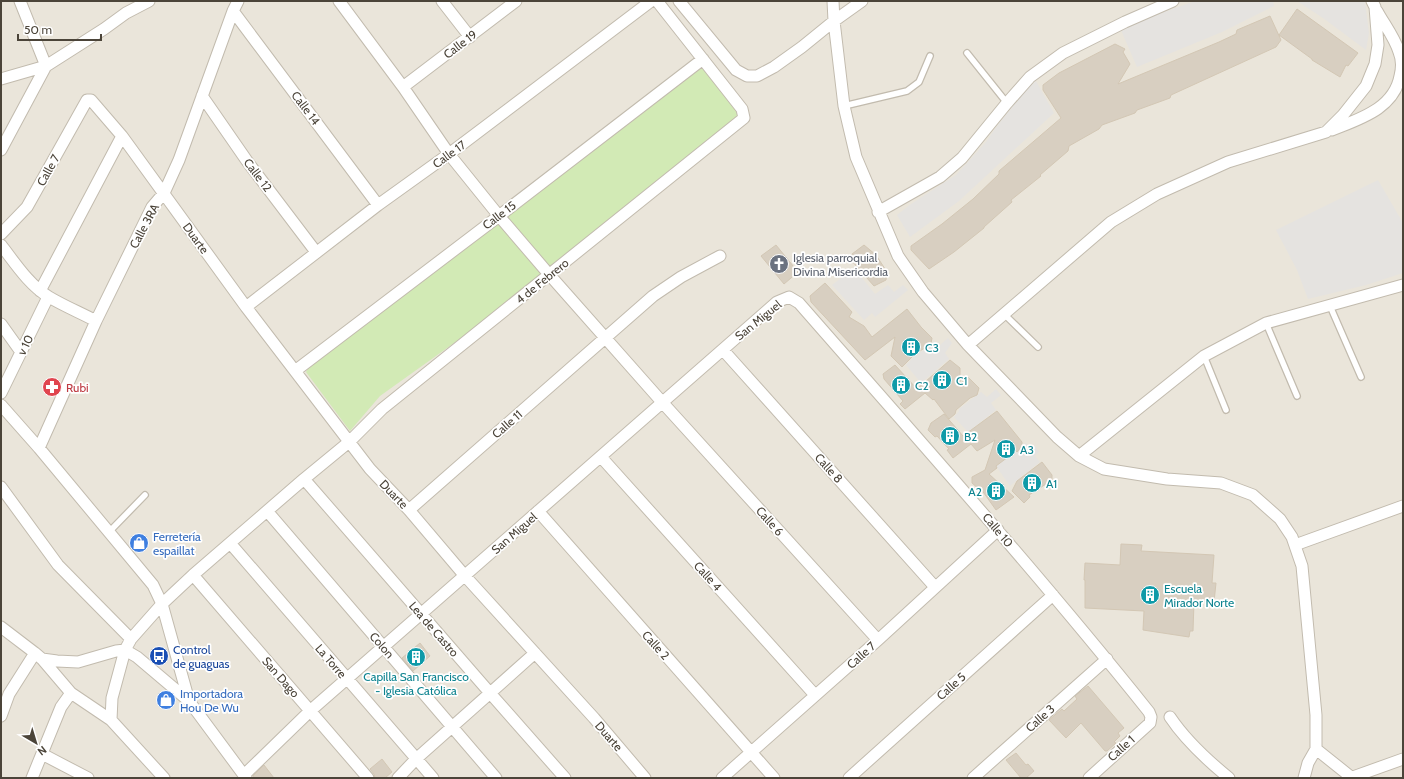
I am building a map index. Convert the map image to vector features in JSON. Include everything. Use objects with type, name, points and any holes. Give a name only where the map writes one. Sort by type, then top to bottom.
[{"type":"street","points":[[1,150],[46,66],[20,1]]},
{"type":"street","points":[[1,79],[46,66],[126,13],[149,1]]},
{"type":"street","name":"Calle 6","points":[[339,1],[449,154],[499,216],[549,275],[662,402],[878,640]]},
{"type":"street","points":[[442,1],[470,37]]},
{"type":"street","name":"Calle 19","points":[[403,88],[516,1]]},
{"type":"street","name":"Calle 17","points":[[246,307],[378,205],[449,154],[651,1]]},
{"type":"street","points":[[657,1],[703,59]]},
{"type":"street","points":[[679,1],[736,70],[747,76],[757,76],[774,67],[862,1]]},
{"type":"street","points":[[833,1],[844,106],[856,157],[878,212],[898,256],[924,292],[968,345],[1056,437],[1079,456],[1104,469],[1167,479],[1221,483],[1253,495],[1280,519],[1292,537],[1302,566],[1316,715],[1316,749],[1308,763],[1304,778]]},
{"type":"street","points":[[878,212],[940,177],[962,158],[1007,103],[1030,78],[1063,53],[1125,22],[1172,1]]},
{"type":"street","points":[[1326,132],[1343,115],[1366,86],[1376,64],[1378,46],[1374,4]]},
{"type":"street","points":[[968,345],[1111,222],[1157,194],[1228,162],[1326,132],[1373,112],[1386,103],[1394,93],[1399,83],[1402,68],[1399,52],[1374,4]]},
{"type":"street","name":"Calle 3RA","points":[[39,448],[96,321],[152,207],[164,193],[179,160],[236,6]]},
{"type":"street","name":"Calle 14","points":[[236,6],[378,205]]},
{"type":"street","name":"4 de Febrero","points":[[111,720],[112,698],[125,650],[131,639],[162,604],[193,575],[349,442],[382,409],[744,118],[742,109],[703,59]]},
{"type":"street","name":"Calle 15","points":[[294,371],[703,59]]},
{"type":"street","name":"Calle 12","points":[[202,96],[223,127],[316,252]]},
{"type":"street","name":"Duarte","points":[[87,100],[91,100],[122,136],[246,307],[370,469],[409,510],[465,576],[594,718],[645,778]]},
{"type":"street","name":"Calle 7","points":[[1,234],[27,207],[87,100]]},
{"type":"street","name":"v 10","points":[[1,393],[21,352],[44,294],[122,136]]},
{"type":"street","points":[[1,245],[31,282],[44,294],[96,321]]},
{"type":"street","name":"Calle 11","points":[[409,510],[653,296],[681,277],[720,256]]},
{"type":"street","points":[[1079,456],[1204,356],[1266,323],[1403,285]]},
{"type":"street","name":"San Miguel","points":[[245,776],[310,711],[777,302],[789,297]]},
{"type":"street","name":"Calle 10","points":[[789,297],[799,303],[998,530],[1107,658],[1149,712],[1151,717]]},
{"type":"street","points":[[1,324],[21,352]]},
{"type":"street","name":"Calle 8","points":[[723,350],[935,587]]},
{"type":"street","points":[[1,405],[39,448],[153,585],[162,604],[189,702]]},
{"type":"street","name":"Calle 4","points":[[600,457],[815,695]]},
{"type":"street","name":"Lea de Castro","points":[[304,479],[565,778]]},
{"type":"street","points":[[1,487],[58,565],[131,639]]},
{"type":"street","points":[[1295,544],[1403,506]]},
{"type":"street","name":"Colon","points":[[267,511],[496,778]]},
{"type":"street","name":"Calle 2","points":[[538,511],[774,778]]},
{"type":"street","name":"Calle 7","points":[[722,778],[878,640],[998,530]]},
{"type":"street","name":"La Torre","points":[[230,543],[433,778]]},
{"type":"street","name":"San Dago","points":[[193,575],[368,778]]},
{"type":"street","name":"Calle 5","points":[[849,778],[1053,595]]},
{"type":"street","points":[[1,628],[38,656],[71,693],[111,720],[164,778]]},
{"type":"street","points":[[38,656],[57,661],[78,662],[116,651],[125,650],[137,657],[189,702],[245,776]]},
{"type":"street","points":[[398,778],[416,759],[535,653]]},
{"type":"street","points":[[1,716],[9,694],[38,656]]},
{"type":"street","name":"Calle 3","points":[[973,778],[1107,658]]},
{"type":"street","points":[[32,778],[61,707],[71,693]]},
{"type":"street","name":"Calle 1","points":[[1089,778],[1150,723],[1151,717]]},
{"type":"street","points":[[1170,717],[1193,746],[1229,778]]},
{"type":"street","points":[[1316,749],[1350,778],[1403,759]]},
{"type":"street","points":[[42,754],[88,778]]},
{"type":"lane","points":[[968,53],[1007,103]]},
{"type":"lane","points":[[844,106],[907,91],[919,82],[930,56]]},
{"type":"lane","points":[[1330,306],[1361,377]]},
{"type":"lane","points":[[1004,314],[1038,347]]},
{"type":"lane","points":[[1266,323],[1296,396]]},
{"type":"lane","points":[[1204,356],[1226,410]]},
{"type":"lane","points":[[109,532],[145,495]]},
{"type":"shaded area","points":[[1,1],[1403,1],[1403,778],[1,778]]},
{"type":"shaded area","points":[[1195,1],[1273,1],[1274,6],[1222,32],[1137,67],[1120,28]]},
{"type":"shaded area","points":[[1297,1],[1365,1],[1369,33],[1366,50],[1323,18]]},
{"type":"shaded area","points":[[1036,81],[1054,113],[959,201],[910,237],[897,215],[911,204],[956,175],[986,142],[1027,89]]},
{"type":"shaded area","points":[[1378,180],[1403,223],[1403,273],[1366,285],[1308,299],[1297,270],[1276,230]]},
{"type":"shaded area","points":[[854,268],[875,294],[888,285],[894,292],[903,285],[908,290],[875,317],[872,313],[864,320],[832,285]]},
{"type":"shaded area","points":[[948,338],[952,343],[945,353],[949,359],[921,383],[906,365],[934,341],[940,345]]},
{"type":"shaded area","points":[[996,389],[1001,395],[991,403],[996,410],[968,432],[954,417],[959,409],[981,392],[987,397]]},
{"type":"shaded area","points":[[1026,443],[1031,449],[1035,446],[1039,452],[1035,456],[1040,462],[1010,486],[996,466]]},
{"type":"green space","points":[[700,61],[735,100],[738,123],[547,272],[499,216]]},
{"type":"green space","points":[[494,219],[545,278],[380,396],[350,431],[306,372],[316,354]]},
{"type":"building","points":[[1297,9],[1358,53],[1348,66],[1346,65],[1340,77],[1312,60],[1279,35]]},
{"type":"building","points":[[1270,16],[1281,40],[1276,47],[1171,95],[1170,98],[1102,125],[1099,129],[1069,146],[1068,151],[1040,175],[1041,176],[1011,200],[1012,202],[984,228],[954,252],[929,269],[911,250],[911,246],[973,199],[999,174],[999,171],[1061,118],[1043,90],[1043,85],[1059,73],[1115,44],[1125,49],[1123,52],[1130,64],[1118,84],[1219,42],[1236,34],[1237,30]]},
{"type":"building","name":"Iglesia parroquial Divina Misericordia","points":[[776,245],[798,272],[784,284],[761,256]]},
{"type":"building","points":[[864,245],[876,255],[887,272],[886,280],[874,286],[851,260],[852,254]]},
{"type":"building","points":[[825,283],[852,312],[849,317],[864,326],[872,337],[907,309],[932,338],[931,344],[915,354],[902,367],[891,356],[895,337],[865,360],[811,302],[810,296]]},
{"type":"building","points":[[950,360],[960,368],[960,384],[968,377],[979,388],[977,395],[970,398],[956,410],[955,414],[949,419],[934,399],[933,400],[925,393],[905,409],[900,404],[903,401],[884,379],[883,374],[895,365],[917,389]]},
{"type":"building","points":[[997,411],[1022,442],[1022,446],[1017,452],[1013,448],[1008,457],[996,466],[997,468],[989,474],[1014,497],[996,510],[981,489],[980,490],[972,483],[972,477],[985,470],[995,440],[977,451],[971,444],[953,458],[947,450],[949,449],[937,436],[935,437],[928,430],[931,423],[944,414],[963,436]]},
{"type":"building","name":"A1","points":[[1042,462],[1052,475],[1052,480],[1029,495],[1030,497],[1024,503],[1012,491],[1017,481]]},
{"type":"building","name":"Escuela Mirador Norte","points":[[1121,544],[1142,545],[1141,551],[1214,555],[1212,583],[1216,583],[1214,602],[1194,602],[1193,631],[1190,631],[1189,637],[1143,630],[1144,611],[1085,608],[1085,563],[1120,565]]},
{"type":"building","name":"Capilla San Francisco - Iglesia Católica","points":[[420,643],[430,656],[413,671],[402,658]]},
{"type":"building","points":[[1088,686],[1124,728],[1118,733],[1120,736],[1114,742],[1116,743],[1107,751],[1105,751],[1081,723],[1066,738],[1049,720],[1062,709],[1064,711],[1077,699],[1075,696]]},
{"type":"building","points":[[1016,753],[1026,765],[1028,764],[1034,771],[1026,778],[1021,778],[1006,760]]},
{"type":"building","points":[[382,759],[392,772],[385,778],[375,778],[370,769]]},
{"type":"building","points":[[264,765],[274,778],[254,778],[253,776]]},
{"type":"place","name":"Iglesia parroquial Divina Misericordia","points":[[779,264]]},
{"type":"place","name":"C3","points":[[911,347]]},
{"type":"place","name":"C1","points":[[942,380]]},
{"type":"place","name":"C2","points":[[901,385]]},
{"type":"place","name":"Rubi","points":[[52,387]]},
{"type":"place","name":"B2","points":[[950,436]]},
{"type":"place","name":"A3","points":[[1006,449]]},
{"type":"place","name":"A1","points":[[1032,483]]},
{"type":"place","name":"A2","points":[[996,491]]},
{"type":"place","name":"Ferretería espaillat","points":[[139,543]]},
{"type":"place","name":"Escuela Mirador Norte","points":[[1150,595]]},
{"type":"place","name":"Control de guaguas","points":[[159,656]]},
{"type":"place","name":"Capilla San Francisco - Iglesia Católica","points":[[416,657]]},
{"type":"place","name":"Importadora Hou De Wu","points":[[166,700]]}]
